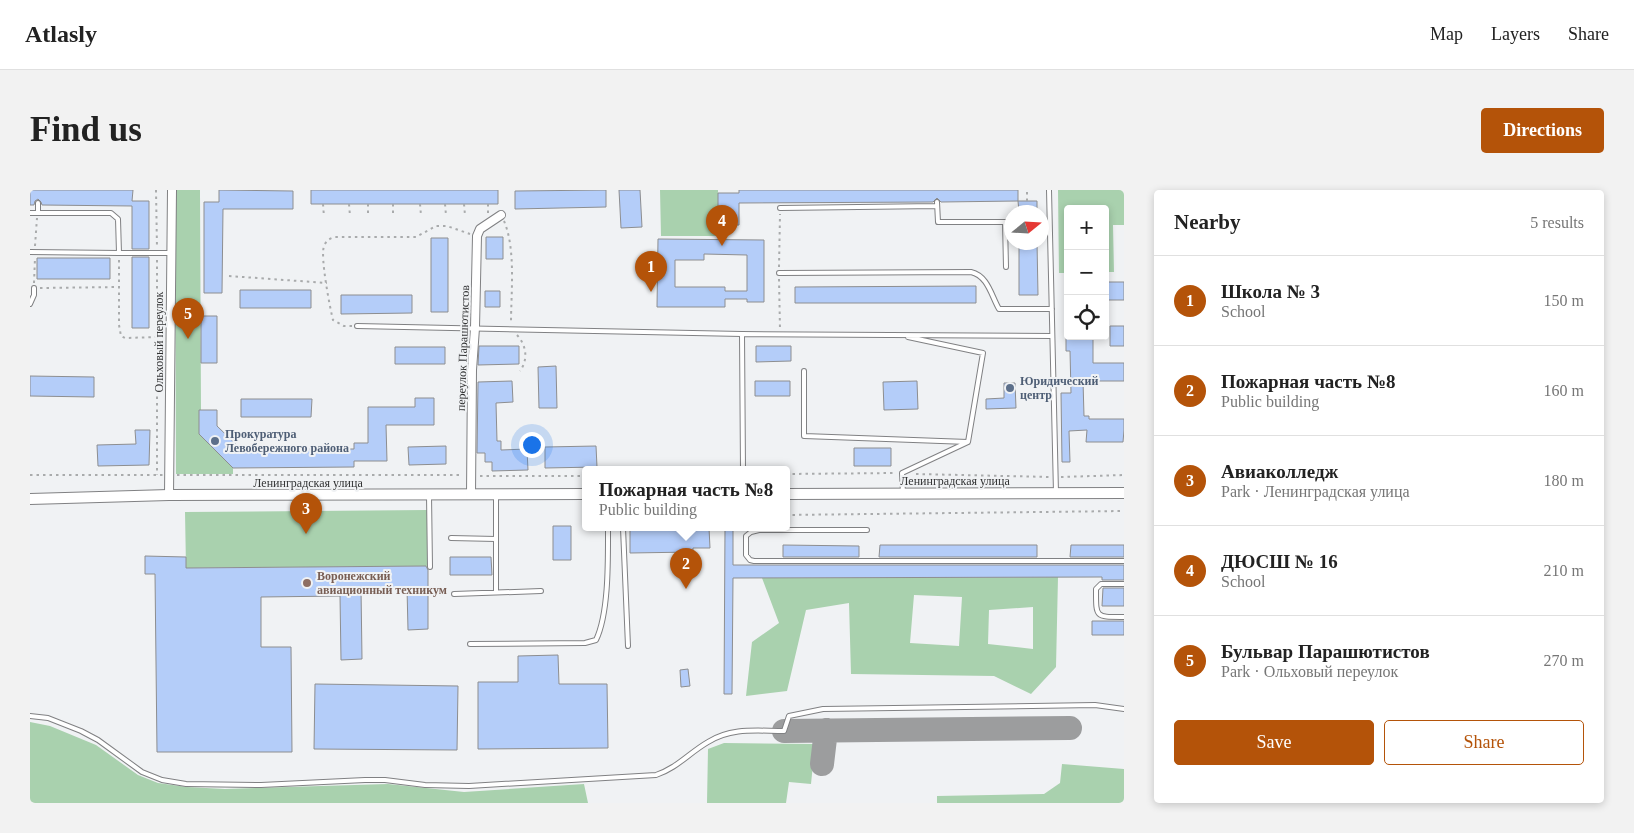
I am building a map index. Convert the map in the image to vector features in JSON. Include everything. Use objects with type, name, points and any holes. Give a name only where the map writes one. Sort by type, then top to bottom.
[{"type":"main road","name":"Ленинградская улица","points":[[790,494],[1124,493]]},
{"type":"main road","name":"Ленинградская улица","points":[[30,499],[169,495],[582,494]]},
{"type":"street","name":"Ольховый переулок","points":[[169,495],[172,190]]},
{"type":"street","points":[[477,236],[480,229],[501,215]]},
{"type":"street","name":"переулок Парашютистов","points":[[471,495],[472,370],[477,236]]},
{"type":"lane","points":[[1049,190],[1056,493]]},
{"type":"lane","points":[[38,203],[38,213]]},
{"type":"lane","points":[[780,208],[937,204],[938,222],[1006,222],[1006,267]]},
{"type":"lane","points":[[30,214],[111,213],[118,219],[119,252]]},
{"type":"lane","points":[[32,252],[171,253]]},
{"type":"lane","points":[[779,273],[971,272],[983,278],[998,309],[1052,309]]},
{"type":"lane","points":[[30,304],[34,295],[34,288]]},
{"type":"lane","points":[[357,326],[742,334],[1052,336]]},
{"type":"lane","points":[[742,334],[743,466]]},
{"type":"lane","points":[[900,335],[983,353],[968,442]]},
{"type":"lane","points":[[804,371],[804,436],[968,442]]},
{"type":"lane","points":[[902,494],[902,474],[968,442]]},
{"type":"lane","points":[[496,494],[496,592]]},
{"type":"lane","points":[[428,495],[430,567]]},
{"type":"lane","points":[[790,529],[866,530]]},
{"type":"lane","points":[[470,644],[585,643],[596,640],[602,629],[607,576],[608,531]]},
{"type":"lane","points":[[623,531],[628,646]]},
{"type":"lane","points":[[755,531],[746,536],[746,555],[750,560],[1124,561]]},
{"type":"lane","points":[[451,538],[496,539]]},
{"type":"lane","points":[[1124,584],[1101,584],[1096,589],[1096,611],[1099,615],[1103,617],[1124,616]]},
{"type":"lane","points":[[454,594],[540,591]]},
{"type":"lane","points":[[30,716],[48,718],[81,731],[98,740],[142,772],[174,783],[261,785],[384,780],[425,785],[469,786],[656,775],[669,771],[708,742],[723,734],[737,730],[784,731],[789,716],[823,709],[1095,705],[1124,709]]},
{"type":"path","points":[[156,190],[157,475]]},
{"type":"path","points":[[1027,201],[1028,190]]},
{"type":"path","points":[[323,204],[324,217]]},
{"type":"path","points":[[349,204],[350,216]]},
{"type":"path","points":[[368,204],[368,216]]},
{"type":"path","points":[[393,204],[393,216]]},
{"type":"path","points":[[420,204],[421,215]]},
{"type":"path","points":[[446,204],[446,215]]},
{"type":"path","points":[[464,204],[465,215]]},
{"type":"path","points":[[488,204],[488,215]]},
{"type":"path","points":[[38,213],[32,252],[34,288],[119,287]]},
{"type":"path","points":[[501,215],[509,234],[511,329],[520,338],[524,346],[524,364],[520,371]]},
{"type":"path","points":[[357,326],[344,326],[334,320],[328,300],[323,247],[329,238],[335,236],[416,237],[436,226],[448,226],[477,236]]},
{"type":"path","points":[[119,252],[121,336],[124,338],[157,337]]},
{"type":"path","points":[[229,276],[327,283]]},
{"type":"path","points":[[790,474],[1124,476]]},
{"type":"path","points":[[30,475],[582,476]]},
{"type":"path","points":[[790,515],[1124,512]]},
{"type":"green space","points":[[175,190],[200,190],[201,410],[199,411],[199,434],[233,468],[233,474],[176,474]]},
{"type":"green space","points":[[660,190],[718,190],[718,236],[661,236]]},
{"type":"green space","points":[[1058,190],[1124,190],[1124,225],[1113,225],[1114,272],[1109,272],[1109,205],[1064,205],[1064,273],[1059,273]]},
{"type":"green space","points":[[427,510],[428,566],[186,568],[185,512]]},
{"type":"green space","points":[[1058,577],[1056,667],[1031,694],[994,676],[851,674],[849,603],[806,610],[787,691],[746,696],[752,642],[779,623],[762,578]],"holes":[[[914,595],[962,597],[959,646],[910,643]],[[1033,607],[1033,649],[988,644],[989,610]]]},
{"type":"green space","points":[[30,722],[50,726],[96,745],[138,775],[158,783],[225,789],[388,784],[464,792],[584,784],[588,803],[30,803]]},
{"type":"green space","points":[[724,743],[815,744],[811,784],[789,782],[786,803],[707,803],[708,749]]},
{"type":"green space","points":[[1062,764],[1124,769],[1124,803],[937,803],[937,796],[1044,794],[1060,783]]},
{"type":"building","points":[[30,190],[133,190],[132,201],[149,201],[149,249],[132,249],[132,206],[42,205],[38,199],[34,205],[30,205]]},
{"type":"building","points":[[219,190],[293,191],[293,209],[223,209],[222,293],[204,293],[204,202],[219,202]]},
{"type":"building","points":[[311,190],[498,190],[498,204],[311,204]]},
{"type":"building","points":[[606,190],[606,207],[515,209],[515,191]]},
{"type":"building","points":[[619,190],[640,190],[642,227],[621,228]]},
{"type":"building","points":[[739,190],[1018,190],[1018,201],[941,202],[937,198],[933,202],[739,203],[739,225],[718,225],[718,193],[739,193]]},
{"type":"building","points":[[1018,201],[1037,201],[1037,205],[1018,205]]},
{"type":"building","points":[[486,237],[503,237],[503,259],[486,259]]},
{"type":"building","points":[[431,238],[448,238],[448,312],[431,312]]},
{"type":"building","points":[[658,239],[764,240],[764,302],[747,302],[747,299],[725,299],[725,307],[657,307]],"holes":[[[704,254],[747,255],[747,291],[725,291],[725,287],[675,287],[675,260],[704,260]]]},
{"type":"building","points":[[1019,250],[1037,250],[1038,295],[1019,295]]},
{"type":"building","points":[[132,257],[149,257],[149,328],[132,328]]},
{"type":"building","points":[[37,258],[110,258],[110,279],[37,279]]},
{"type":"building","points":[[1109,282],[1124,282],[1124,300],[1109,300]]},
{"type":"building","points":[[976,286],[976,303],[795,303],[795,287]]},
{"type":"building","points":[[240,290],[311,290],[311,308],[240,308]]},
{"type":"building","points":[[485,291],[500,291],[500,307],[485,307]]},
{"type":"building","points":[[341,295],[412,295],[412,313],[341,314]]},
{"type":"building","points":[[201,316],[217,316],[217,363],[201,363]]},
{"type":"building","points":[[1110,326],[1124,326],[1124,346],[1110,346]]},
{"type":"building","points":[[1066,340],[1093,340],[1093,363],[1124,363],[1124,381],[1083,381],[1084,416],[1089,416],[1089,419],[1124,419],[1124,430],[1123,442],[1086,442],[1087,430],[1069,431],[1070,462],[1062,462],[1061,393],[1071,393],[1070,351],[1066,351]]},
{"type":"building","points":[[479,346],[519,346],[519,364],[478,365]]},
{"type":"building","points":[[756,346],[791,346],[791,361],[756,362]]},
{"type":"building","points":[[395,347],[445,347],[445,364],[395,364]]},
{"type":"building","points":[[556,366],[557,408],[539,408],[538,367]]},
{"type":"building","points":[[30,376],[94,377],[94,397],[30,396]]},
{"type":"building","points":[[512,381],[513,402],[496,403],[497,441],[501,441],[501,450],[527,449],[528,470],[492,471],[492,462],[485,462],[485,453],[477,453],[478,382]]},
{"type":"building","points":[[755,381],[790,381],[790,396],[755,396]]},
{"type":"building","points":[[917,381],[918,409],[884,410],[883,382]]},
{"type":"building","points":[[1004,383],[1015,383],[1016,408],[986,409],[986,399],[1004,398]]},
{"type":"building","points":[[415,398],[434,398],[434,425],[386,425],[387,461],[354,461],[354,467],[233,468],[199,434],[199,410],[217,410],[217,426],[241,449],[354,449],[354,443],[368,443],[368,407],[415,407]]},
{"type":"building","points":[[241,399],[312,399],[311,417],[241,417]]},
{"type":"building","points":[[135,430],[150,430],[149,465],[98,466],[97,445],[136,444]]},
{"type":"building","points":[[446,446],[446,464],[409,465],[408,447]]},
{"type":"building","points":[[596,446],[597,466],[545,468],[545,447]]},
{"type":"building","points":[[854,448],[891,448],[891,466],[854,466]]},
{"type":"building","points":[[553,526],[571,526],[571,560],[553,560]]},
{"type":"building","points":[[630,531],[709,531],[710,548],[693,548],[693,552],[630,553]]},
{"type":"building","points":[[725,531],[733,531],[733,565],[1124,565],[1124,580],[1102,580],[1102,577],[733,578],[732,694],[724,694]]},
{"type":"building","points":[[783,545],[859,546],[859,557],[783,557]]},
{"type":"building","points":[[880,545],[1037,545],[1037,557],[879,557]]},
{"type":"building","points":[[1071,545],[1124,545],[1124,557],[1070,557]]},
{"type":"building","points":[[145,556],[186,557],[186,568],[426,566],[428,570],[428,629],[408,630],[407,588],[361,589],[362,659],[341,660],[340,596],[261,597],[261,647],[291,647],[292,752],[157,752],[155,574],[145,574]]},
{"type":"building","points":[[450,557],[491,557],[492,575],[450,575]]},
{"type":"building","points":[[1103,588],[1124,588],[1124,606],[1102,606]]},
{"type":"building","points":[[1092,621],[1124,621],[1124,635],[1092,635]]},
{"type":"building","points":[[558,655],[559,684],[607,684],[608,748],[478,749],[478,682],[518,682],[518,656]]},
{"type":"building","points":[[688,669],[690,686],[681,687],[680,670]]},
{"type":"building","points":[[315,684],[458,686],[457,750],[314,749]]},
{"type":"taxiway","points":[[784,731],[1070,728]]},
{"type":"taxiway","points":[[822,764],[826,730]]},
{"type":"place","name":"ДЮСШ № 16","points":[[722,246]]},
{"type":"place","name":"Школа № 3","points":[[651,292]]},
{"type":"place","name":"Бульвар Парашютистов","points":[[188,339]]},
{"type":"place","name":"Юридический центр","points":[[1010,388]]},
{"type":"place","name":"Прокуратура Левобережного района","points":[[215,441]]},
{"type":"place","name":"Авиаколледж","points":[[306,534]]},
{"type":"place","name":"Воронежский авиационный техникум","points":[[307,583]]},
{"type":"place","name":"Пожарная часть №8","points":[[686,589]]}]
